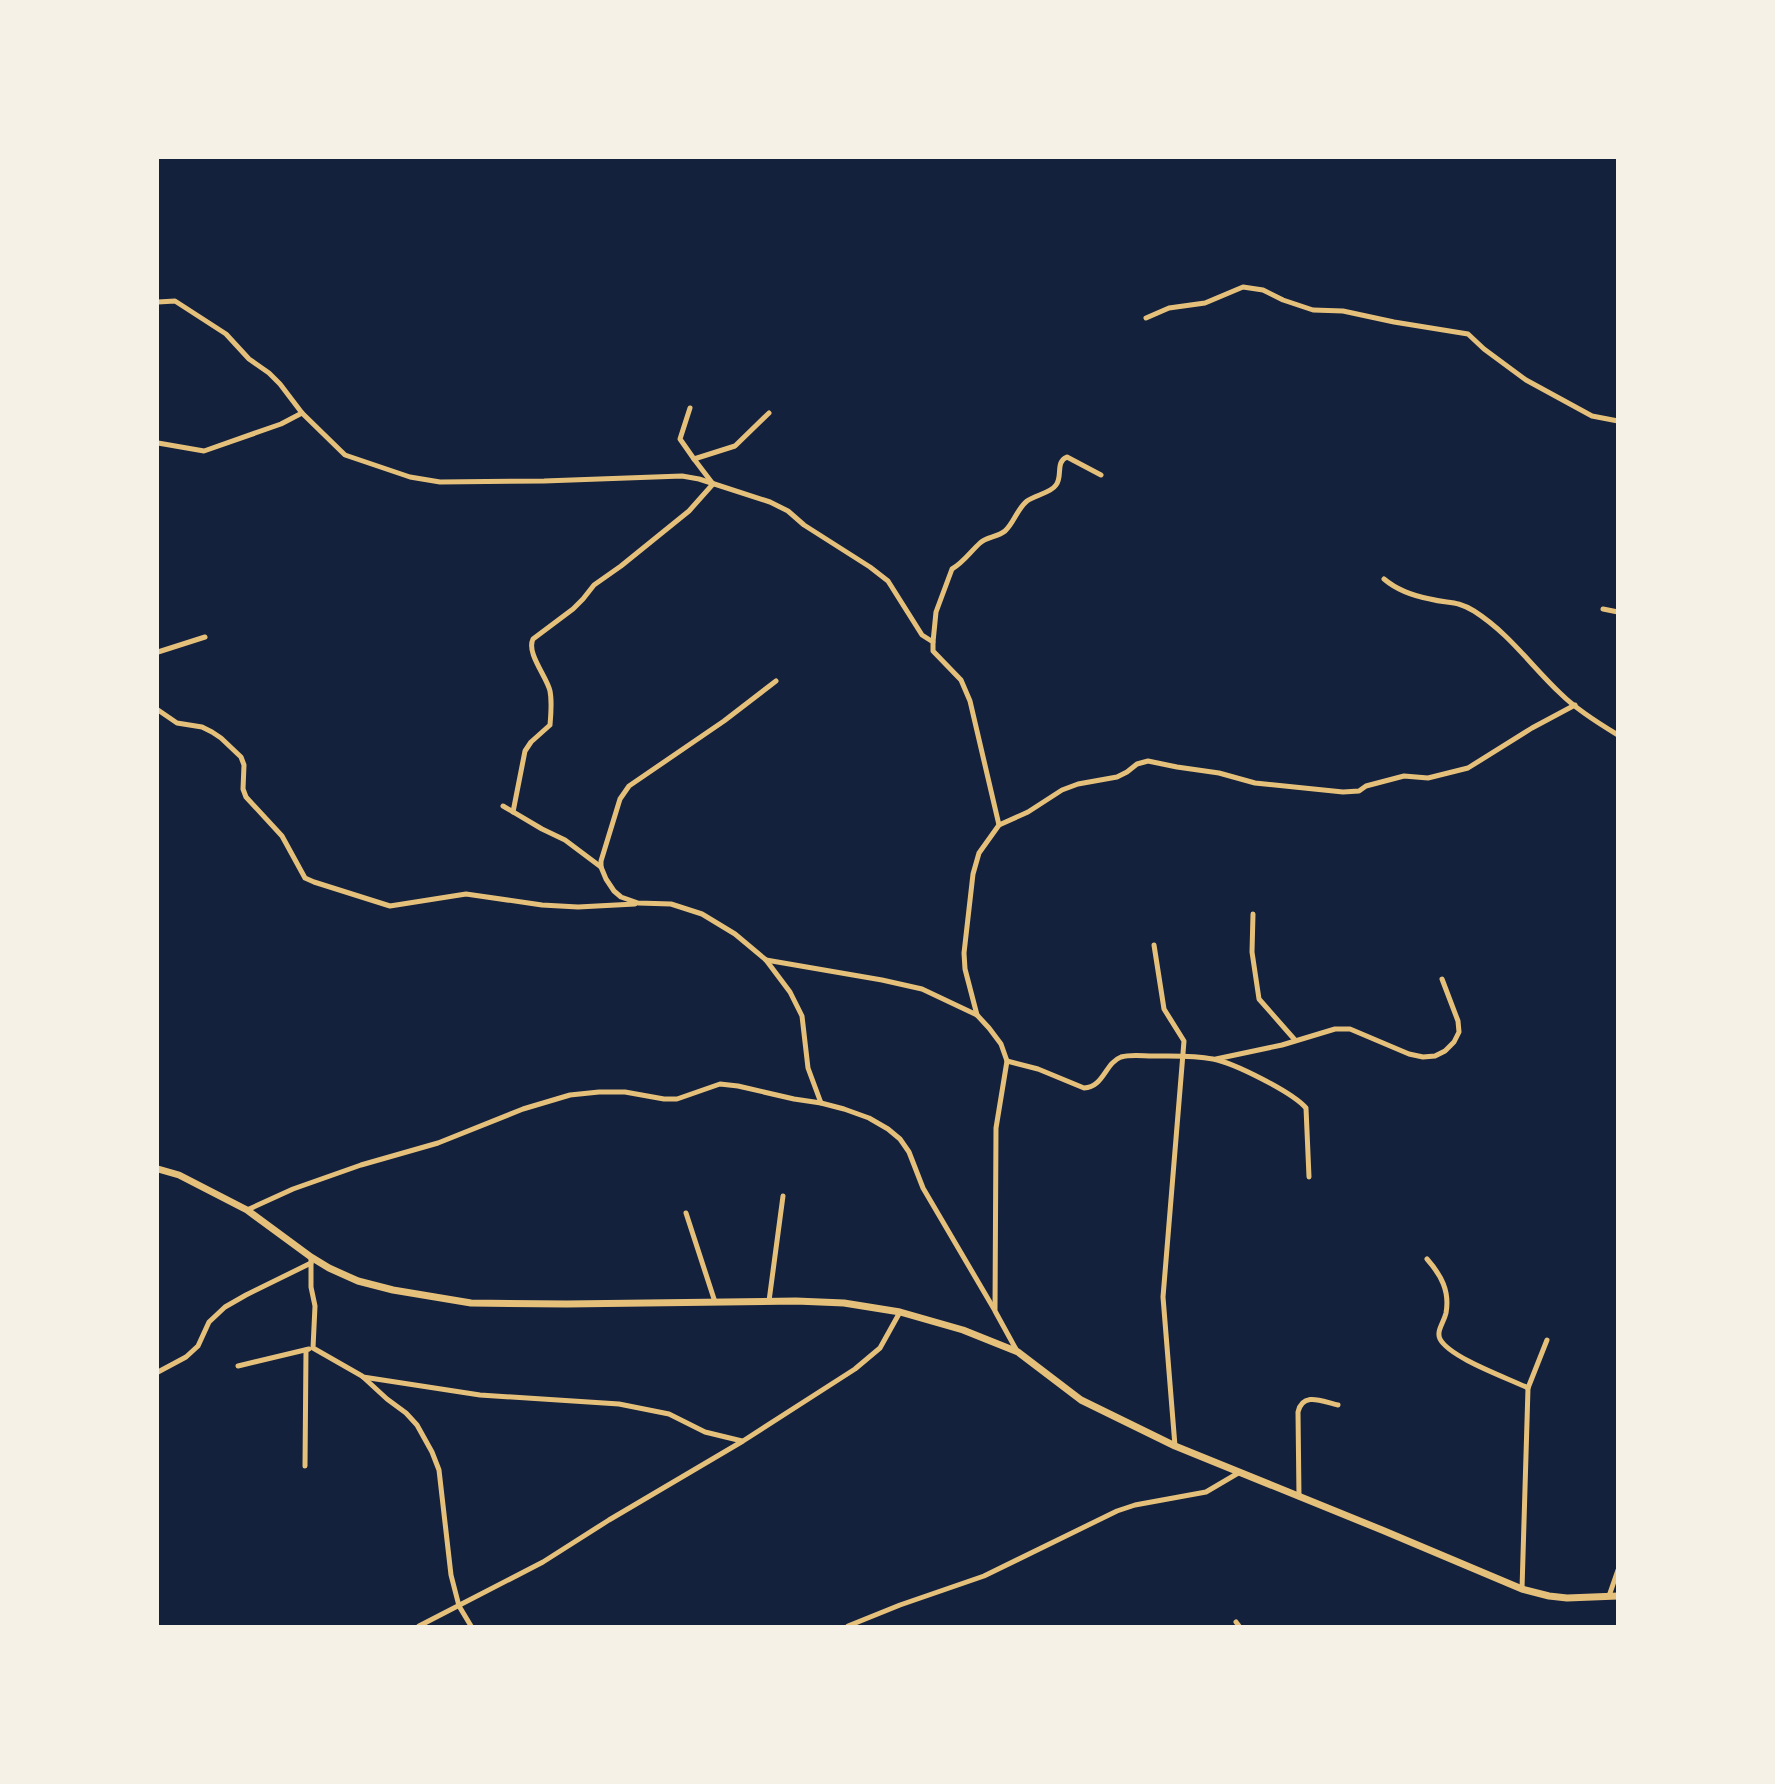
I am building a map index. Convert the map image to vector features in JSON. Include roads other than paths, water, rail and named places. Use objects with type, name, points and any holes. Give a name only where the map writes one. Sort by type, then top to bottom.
[{"type":"street","points":[[1146,318],[1169,308],[1205,303],[1243,287],[1263,290],[1283,300],[1313,310],[1344,311],[1468,334],[1484,349],[1526,380],[1592,416],[1617,421]]},
{"type":"street","points":[[158,302],[175,301],[219,328],[249,359],[280,384],[303,412],[345,455],[428,481],[544,481],[682,476],[699,479],[779,506],[804,525],[870,567],[888,581],[922,635],[933,642]]},
{"type":"street","points":[[690,408],[680,439],[713,484]]},
{"type":"street","points":[[158,443],[204,451],[281,423],[303,412]]},
{"type":"street","points":[[694,459],[735,446],[769,414]]},
{"type":"street","points":[[999,825],[967,692],[954,671],[933,651],[936,612],[944,596],[952,569],[959,565],[980,542],[1004,532],[1024,504],[1054,488],[1063,458],[1067,457],[1101,475]]},
{"type":"street","points":[[513,812],[525,751],[550,724],[550,691],[533,654],[531,643],[533,639],[573,609],[594,585],[689,511],[713,484]]},
{"type":"street","points":[[1384,579],[1407,592],[1431,600],[1459,603],[1474,611],[1501,630],[1562,696],[1617,735]]},
{"type":"street","points":[[1603,609],[1617,612]]},
{"type":"street","points":[[158,651],[205,638]]},
{"type":"street","points":[[601,867],[601,855],[620,799],[629,786],[724,721],[776,681]]},
{"type":"street","points":[[977,1015],[965,969],[964,953],[966,927],[979,853],[999,825],[1028,812],[1062,790],[1078,784],[1117,777],[1137,764],[1148,761],[1177,768],[1225,774],[1255,783],[1343,792],[1359,791],[1366,786],[1404,776],[1428,778],[1468,768],[1575,705]]},
{"type":"street","points":[[158,710],[177,723],[202,727],[212,732],[241,757],[244,765],[243,789],[246,797],[282,836],[305,878],[314,882],[390,906],[466,894],[542,905],[578,907],[638,903],[671,904],[702,914],[735,934],[766,960],[790,992],[802,1016],[808,1068],[821,1103]]},
{"type":"street","points":[[503,806],[565,840],[601,867],[614,891],[621,897],[638,903]]},
{"type":"street","points":[[1253,914],[1252,952],[1259,999],[1295,1040]]},
{"type":"street","points":[[1154,945],[1164,1009],[1184,1041],[1163,1297],[1175,1446]]},
{"type":"street","points":[[766,960],[922,989],[977,1015],[1001,1044],[1007,1061],[996,1128],[995,1311]]},
{"type":"street","points":[[1007,1061],[1084,1088],[1091,1088],[1118,1058],[1182,1056],[1215,1059],[1282,1045],[1335,1029],[1350,1029],[1409,1054],[1423,1057],[1435,1056],[1445,1051],[1454,1042],[1459,1032],[1458,1021],[1442,979]]},
{"type":"street","points":[[1215,1059],[1263,1080],[1306,1108],[1309,1177]]},
{"type":"street","points":[[247,1210],[315,1181],[438,1143],[523,1109],[570,1095],[625,1092],[677,1099],[720,1084],[738,1086],[821,1103],[869,1118],[900,1139],[909,1152],[923,1188],[1017,1352]]},
{"type":"street","points":[[158,1169],[179,1175],[247,1210],[311,1260],[358,1281],[404,1293],[471,1303],[770,1301],[844,1303],[900,1312],[963,1330],[1017,1352],[1082,1400],[1175,1446],[1522,1589],[1567,1598],[1613,1596],[1617,1570]]},
{"type":"street","points":[[770,1301],[783,1196]]},
{"type":"street","points":[[686,1213],[715,1302]]},
{"type":"street","points":[[1427,1259],[1444,1283],[1447,1295],[1446,1314],[1438,1332],[1443,1344],[1456,1354],[1528,1388]]},
{"type":"street","points":[[311,1260],[311,1287],[315,1306],[313,1348]]},
{"type":"street","points":[[158,1372],[186,1357],[198,1346],[209,1322],[225,1307],[311,1260]]},
{"type":"street","points":[[419,1626],[543,1563],[609,1520],[743,1441],[855,1369],[880,1348],[900,1312]]},
{"type":"street","points":[[1522,1589],[1528,1388],[1547,1340]]},
{"type":"street","points":[[238,1366],[313,1348],[362,1376],[417,1425],[439,1470],[452,1575],[459,1606],[471,1626]]},
{"type":"street","points":[[304,1466],[306,1350]]},
{"type":"street","points":[[362,1376],[480,1395],[619,1404],[669,1414],[705,1432],[743,1441]]},
{"type":"street","points":[[1299,1497],[1298,1412],[1300,1405],[1305,1400],[1311,1399],[1338,1405]]},
{"type":"street","points":[[848,1626],[984,1576],[1117,1511],[1206,1491],[1240,1472]]}]
